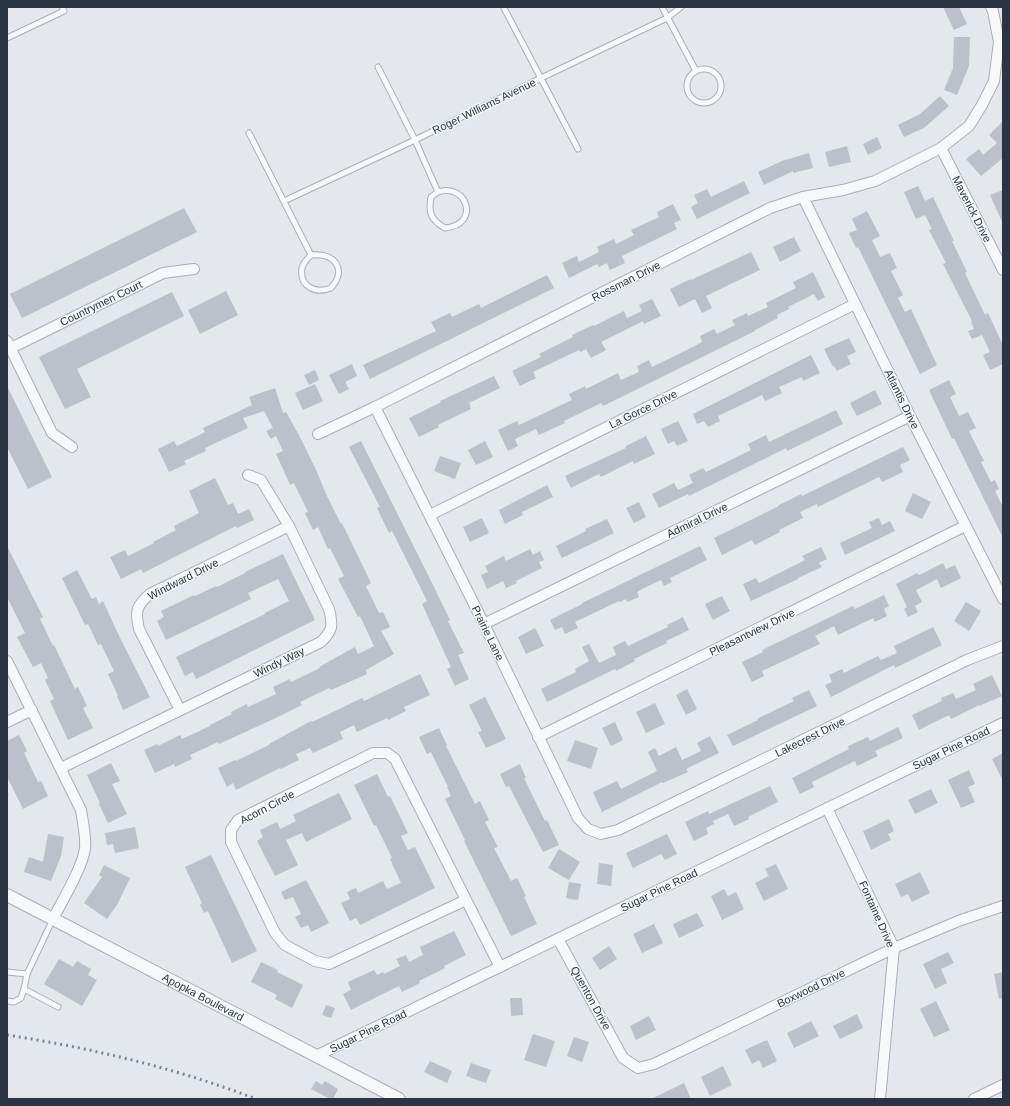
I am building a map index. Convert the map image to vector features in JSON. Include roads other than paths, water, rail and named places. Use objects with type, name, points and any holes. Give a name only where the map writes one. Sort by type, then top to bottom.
[{"type":"street","name":"Rossman Drive","points":[[318,434],[770,208],[803,197],[843,190],[875,181],[941,148],[969,126],[994,81],[999,42],[991,7]]},
{"type":"street","name":"Maverick Drive","points":[[941,148],[1003,270]]},
{"type":"street","name":"Atlantis Drive","points":[[803,197],[910,416],[1003,599]]},
{"type":"street","name":"Countrymen Court","points":[[9,345],[163,273],[194,269]]},
{"type":"street","name":"La Gorce Drive","points":[[430,515],[855,304]]},
{"type":"street","points":[[9,345],[52,433],[72,447]]},
{"type":"street","name":"Prairie Lane","points":[[374,407],[430,515],[578,818],[588,829],[601,834],[618,830]]},
{"type":"street","name":"Admiral Drive","points":[[484,624],[910,416]]},
{"type":"street","name":"Windy Way","points":[[61,768],[321,642],[329,634],[332,622],[329,609],[289,526],[261,480],[248,475]]},
{"type":"street","name":"Windward Drive","points":[[180,710],[139,629],[136,615],[141,601],[150,594],[289,526]]},
{"type":"street","name":"Pleasantview Drive","points":[[538,737],[965,526]]},
{"type":"street","name":"Lakecrest Drive","points":[[618,830],[967,660],[1003,646]]},
{"type":"street","points":[[7,661],[81,810],[85,832],[85,849],[78,870],[53,919]]},
{"type":"street","points":[[7,722],[32,710]]},
{"type":"street","name":"Sugar Pine Road","points":[[316,1056],[1003,723]]},
{"type":"street","name":"Acorn Circle","points":[[466,900],[329,964],[315,961],[285,945],[275,933],[231,842],[230,830],[238,820],[374,753],[387,753],[396,759],[500,967]]},
{"type":"street","name":"Fontaine Drive","points":[[827,808],[894,948],[880,1099]]},
{"type":"street","name":"Apopka Boulevard","points":[[7,895],[399,1099]]},
{"type":"street","name":"Boxwood Drive","points":[[623,1058],[638,1068],[654,1064],[894,948],[961,920],[1003,906]]},
{"type":"street","name":"Quenton Drive","points":[[558,939],[623,1058]]},
{"type":"street","points":[[974,1099],[1003,1085]]},
{"type":"lane","points":[[7,38],[64,11],[62,7]]},
{"type":"lane","points":[[662,7],[696,71]]},
{"type":"lane","name":"Roger Williams Avenue","points":[[284,201],[415,140],[667,18],[681,7]]},
{"type":"lane","points":[[504,8],[578,149]]},
{"type":"lane","points":[[378,67],[415,140],[438,192]]},
{"type":"lane","points":[[707,69],[717,74],[721,84],[720,90],[714,99],[704,102],[694,99],[690,95],[688,90],[688,79],[696,71],[707,69]]},
{"type":"lane","points":[[249,133],[311,255]]},
{"type":"lane","points":[[445,190],[456,192],[463,198],[466,205],[466,212],[464,219],[459,225],[453,228],[445,228],[432,218],[429,207],[431,197],[438,192],[445,190]]},
{"type":"lane","points":[[311,255],[325,255],[331,257],[336,262],[338,277],[331,288],[319,291],[313,290],[306,284],[303,278],[302,269],[304,263],[311,255]]},
{"type":"lane","points":[[7,1001],[14,1002],[21,998],[27,974],[53,919]]},
{"type":"lane","points":[[7,972],[27,974]]},
{"type":"lane","points":[[24,989],[58,1006]]},
{"type":"railway","points":[[7,1035],[70,1046],[133,1060],[195,1078],[256,1099]]}]
